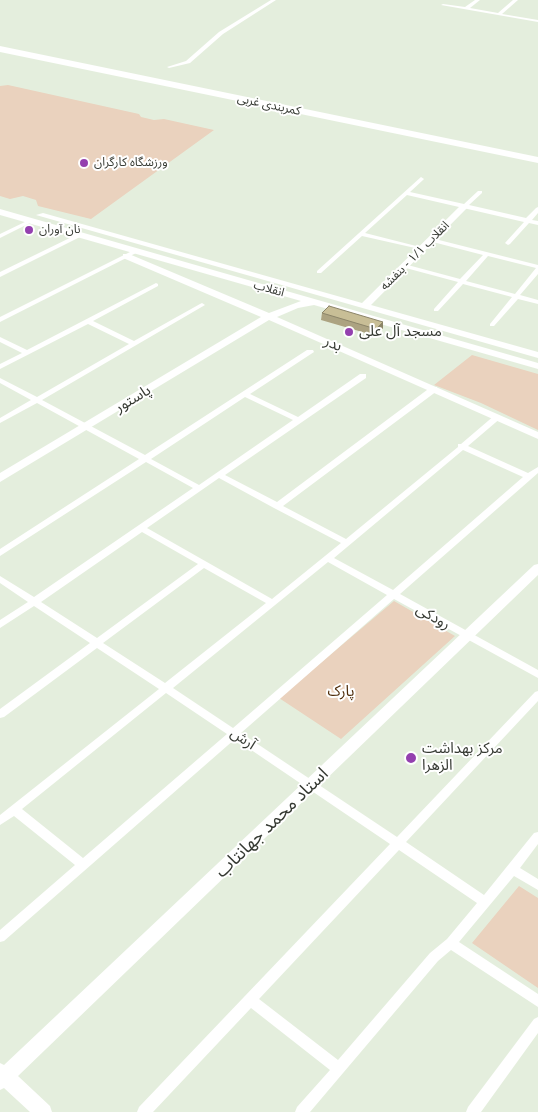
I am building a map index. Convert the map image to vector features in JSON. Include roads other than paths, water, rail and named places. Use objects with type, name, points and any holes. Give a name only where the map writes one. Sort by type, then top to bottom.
[{"type":"highway","name":"کمربندی غربی","points":[[0,42],[538,151]]},
{"type":"highway","name":"کمربندی غربی","points":[[0,48],[538,160]]},
{"type":"street","points":[[169,67],[188,62],[221,34],[274,0]]},
{"type":"street","points":[[448,0],[443,5],[538,21]]},
{"type":"street","points":[[466,9],[478,0]]},
{"type":"street","points":[[499,14],[516,0]]},
{"type":"street","points":[[530,20],[538,13]]},
{"type":"street","points":[[319,272],[421,179]]},
{"type":"street","points":[[465,206],[480,192]]},
{"type":"street","points":[[407,193],[538,223]]},
{"type":"street","name":"انقلاب","points":[[0,204],[538,355]]},
{"type":"street","name":"انقلاب ۱/۱ - بنفشه","points":[[364,306],[465,206]]},
{"type":"street","points":[[508,243],[538,209]]},
{"type":"street","name":"انقلاب","points":[[2,213],[538,366]]},
{"type":"street","points":[[0,236],[31,221]]},
{"type":"street","points":[[362,234],[422,249]]},
{"type":"street","points":[[0,275],[80,235]]},
{"type":"street","points":[[431,240],[538,268],[492,325]]},
{"type":"street","points":[[0,320],[136,251]]},
{"type":"street","points":[[436,310],[487,254]]},
{"type":"street","name":"بدر","points":[[126,256],[266,318],[326,341],[538,436]]},
{"type":"street","points":[[404,266],[538,302]]},
{"type":"street","points":[[0,367],[156,285]]},
{"type":"street","points":[[266,318],[282,300],[277,291]]},
{"type":"street","points":[[266,318],[296,305],[324,304]]},
{"type":"street","points":[[0,421],[202,305]]},
{"type":"street","name":"پاستور","points":[[0,478],[266,318]]},
{"type":"street","points":[[88,321],[133,343]]},
{"type":"street","points":[[0,339],[28,353]]},
{"type":"street","points":[[0,553],[310,352]]},
{"type":"street","points":[[0,625],[362,376]]},
{"type":"street","points":[[0,380],[199,488]]},
{"type":"street","points":[[277,506],[434,389]]},
{"type":"street","points":[[244,394],[298,420]]},
{"type":"street","points":[[0,821],[347,543],[498,417]]},
{"type":"street","points":[[461,446],[529,477]]},
{"type":"street","points":[[0,937],[538,469]]},
{"type":"street","points":[[218,475],[347,543]]},
{"type":"street","points":[[141,528],[272,603]]},
{"type":"street","name":"رودکی","points":[[328,558],[538,674]]},
{"type":"street","points":[[0,714],[204,564]]},
{"type":"street","name":"استاد محمد جهانتاب","points":[[2,1076],[312,785],[466,635],[538,568]]},
{"type":"street","name":"آرش","points":[[0,579],[98,642],[485,902]]},
{"type":"street","points":[[144,1112],[538,696]]},
{"type":"street","points":[[14,809],[83,865]]},
{"type":"street","points":[[302,1112],[434,957],[451,942],[513,869],[538,836]]},
{"type":"street","points":[[513,869],[538,885]]},
{"type":"street","points":[[451,942],[538,1002]]},
{"type":"street","points":[[250,1000],[338,1068]]},
{"type":"street","points":[[474,1112],[538,1023]]},
{"type":"street","points":[[2,1076],[43,1112]]},
{"type":"place","name":"ورزشگاه کارگران","points":[[84,163]]},
{"type":"place","name":"نان آوران","points":[[29,230]]},
{"type":"place","name":"مسجد آل علی","points":[[349,332]]},
{"type":"place","name":"مرکز بهداشت الزهرا","points":[[411,758]]},
{"type":"park label","name":"پارک","points":[[341,692]]}]
